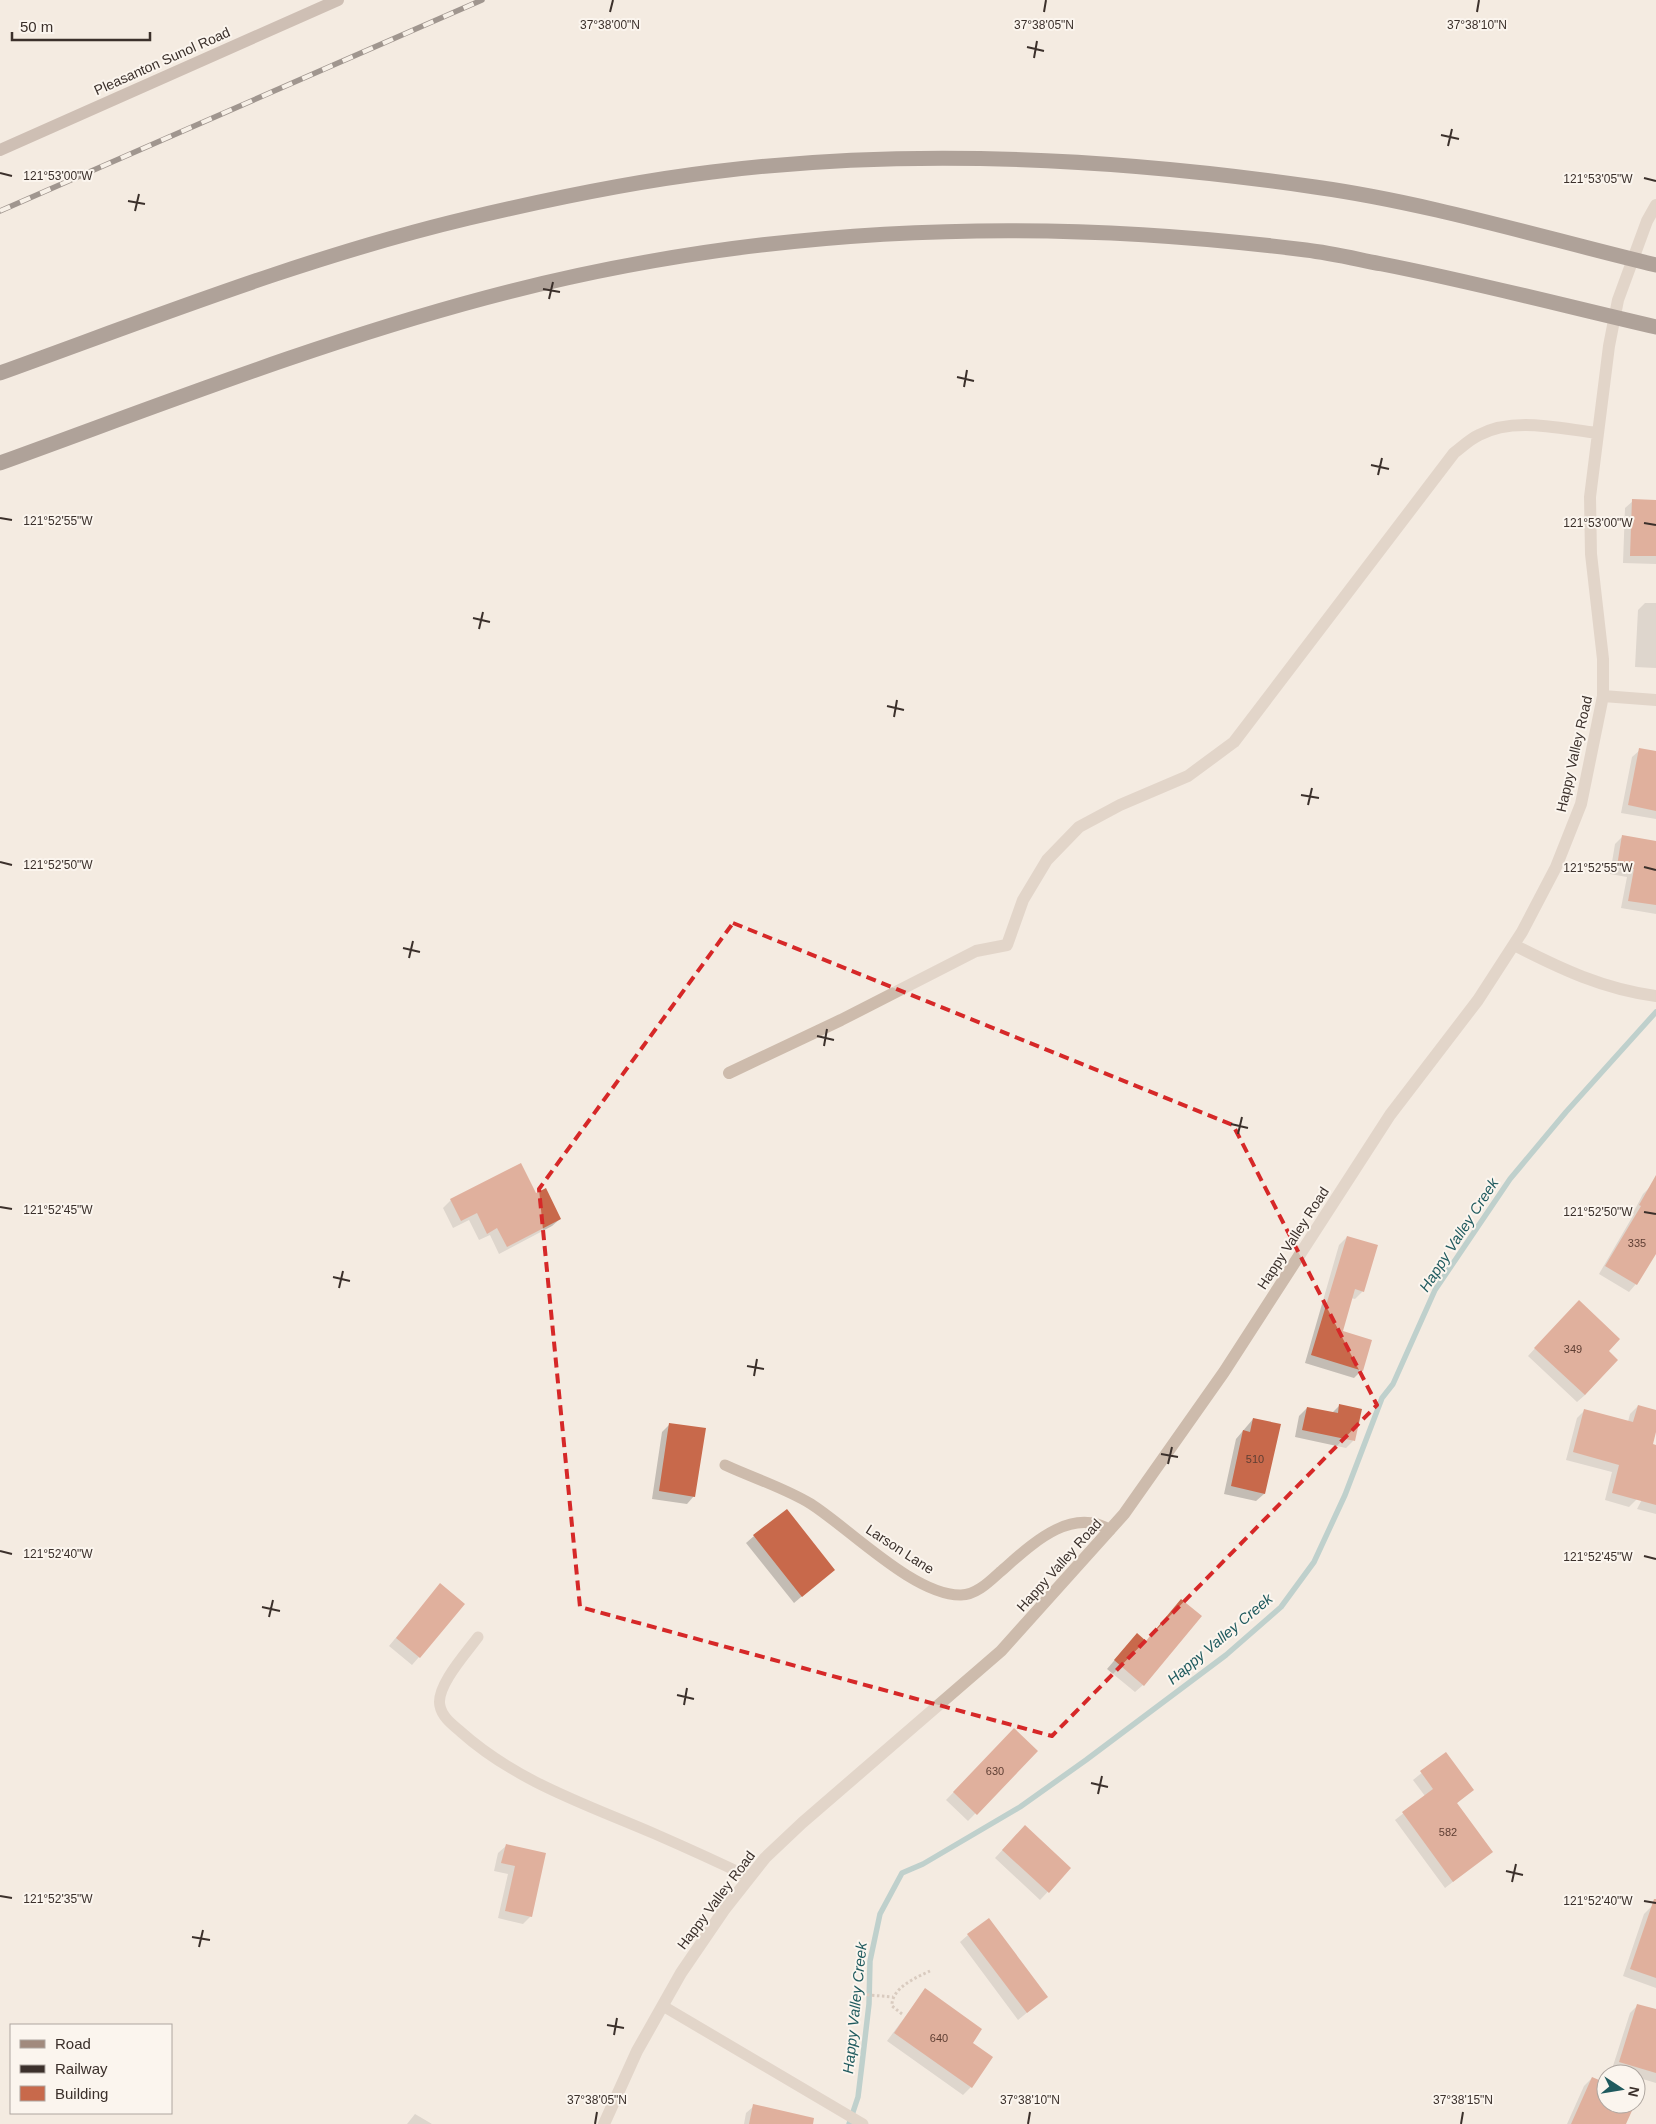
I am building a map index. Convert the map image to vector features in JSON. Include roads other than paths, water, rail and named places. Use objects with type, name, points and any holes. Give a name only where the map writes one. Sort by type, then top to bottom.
[{"type":"highway","points":[[0,373],[218,294],[346,252],[467,218],[597,190],[713,172],[826,162],[957,159],[1078,161],[1194,170],[1321,188],[1440,212],[1656,265]]},
{"type":"highway","points":[[0,463],[369,332],[486,297],[603,270],[721,250],[838,236],[979,230],[1074,230],[1189,237],[1311,250],[1436,274],[1656,327]]},
{"type":"main road","name":"Pleasanton Sunol Road","points":[[0,150],[338,0]]},
{"type":"street","name":"Happy Valley Road","points":[[604,2124],[638,2051],[697,1949],[764,1858],[1001,1651],[1124,1514],[1224,1372],[1390,1115],[1478,1000],[1514,945],[1556,867],[1580,804],[1603,696],[1603,659],[1591,554],[1590,497],[1609,346],[1618,300],[1647,221],[1656,205]]},
{"type":"street","points":[[729,1073],[841,1020],[976,951],[1007,945],[1023,900],[1047,860],[1079,827],[1120,805],[1188,776],[1234,742],[1454,453],[1480,434],[1506,426],[1541,426],[1598,433]]},
{"type":"street","points":[[1603,696],[1656,700]]},
{"type":"street","points":[[1514,945],[1569,973],[1612,987],[1652,995]]},
{"type":"lane","name":"Larson Lane","points":[[725,1465],[810,1504],[911,1577],[940,1592],[963,1595],[983,1587],[1050,1531],[1081,1520],[1098,1523],[1110,1530]]},
{"type":"lane","points":[[478,1637],[440,1692],[440,1706],[448,1720],[476,1746],[516,1772],[566,1797],[749,1877]]},
{"type":"lane","points":[[663,2006],[860,2123]]},
{"type":"waterway","name":"Happy Valley Creek","points":[[849,2124],[858,2097],[869,2004],[870,1961],[880,1914],[902,1873],[923,1864],[1020,1807],[1226,1655],[1281,1607],[1314,1562],[1345,1495],[1382,1398],[1393,1384],[1435,1290],[1510,1179],[1566,1112],[1656,1012]]},
{"type":"railway","points":[[0,211],[482,0]]}]
